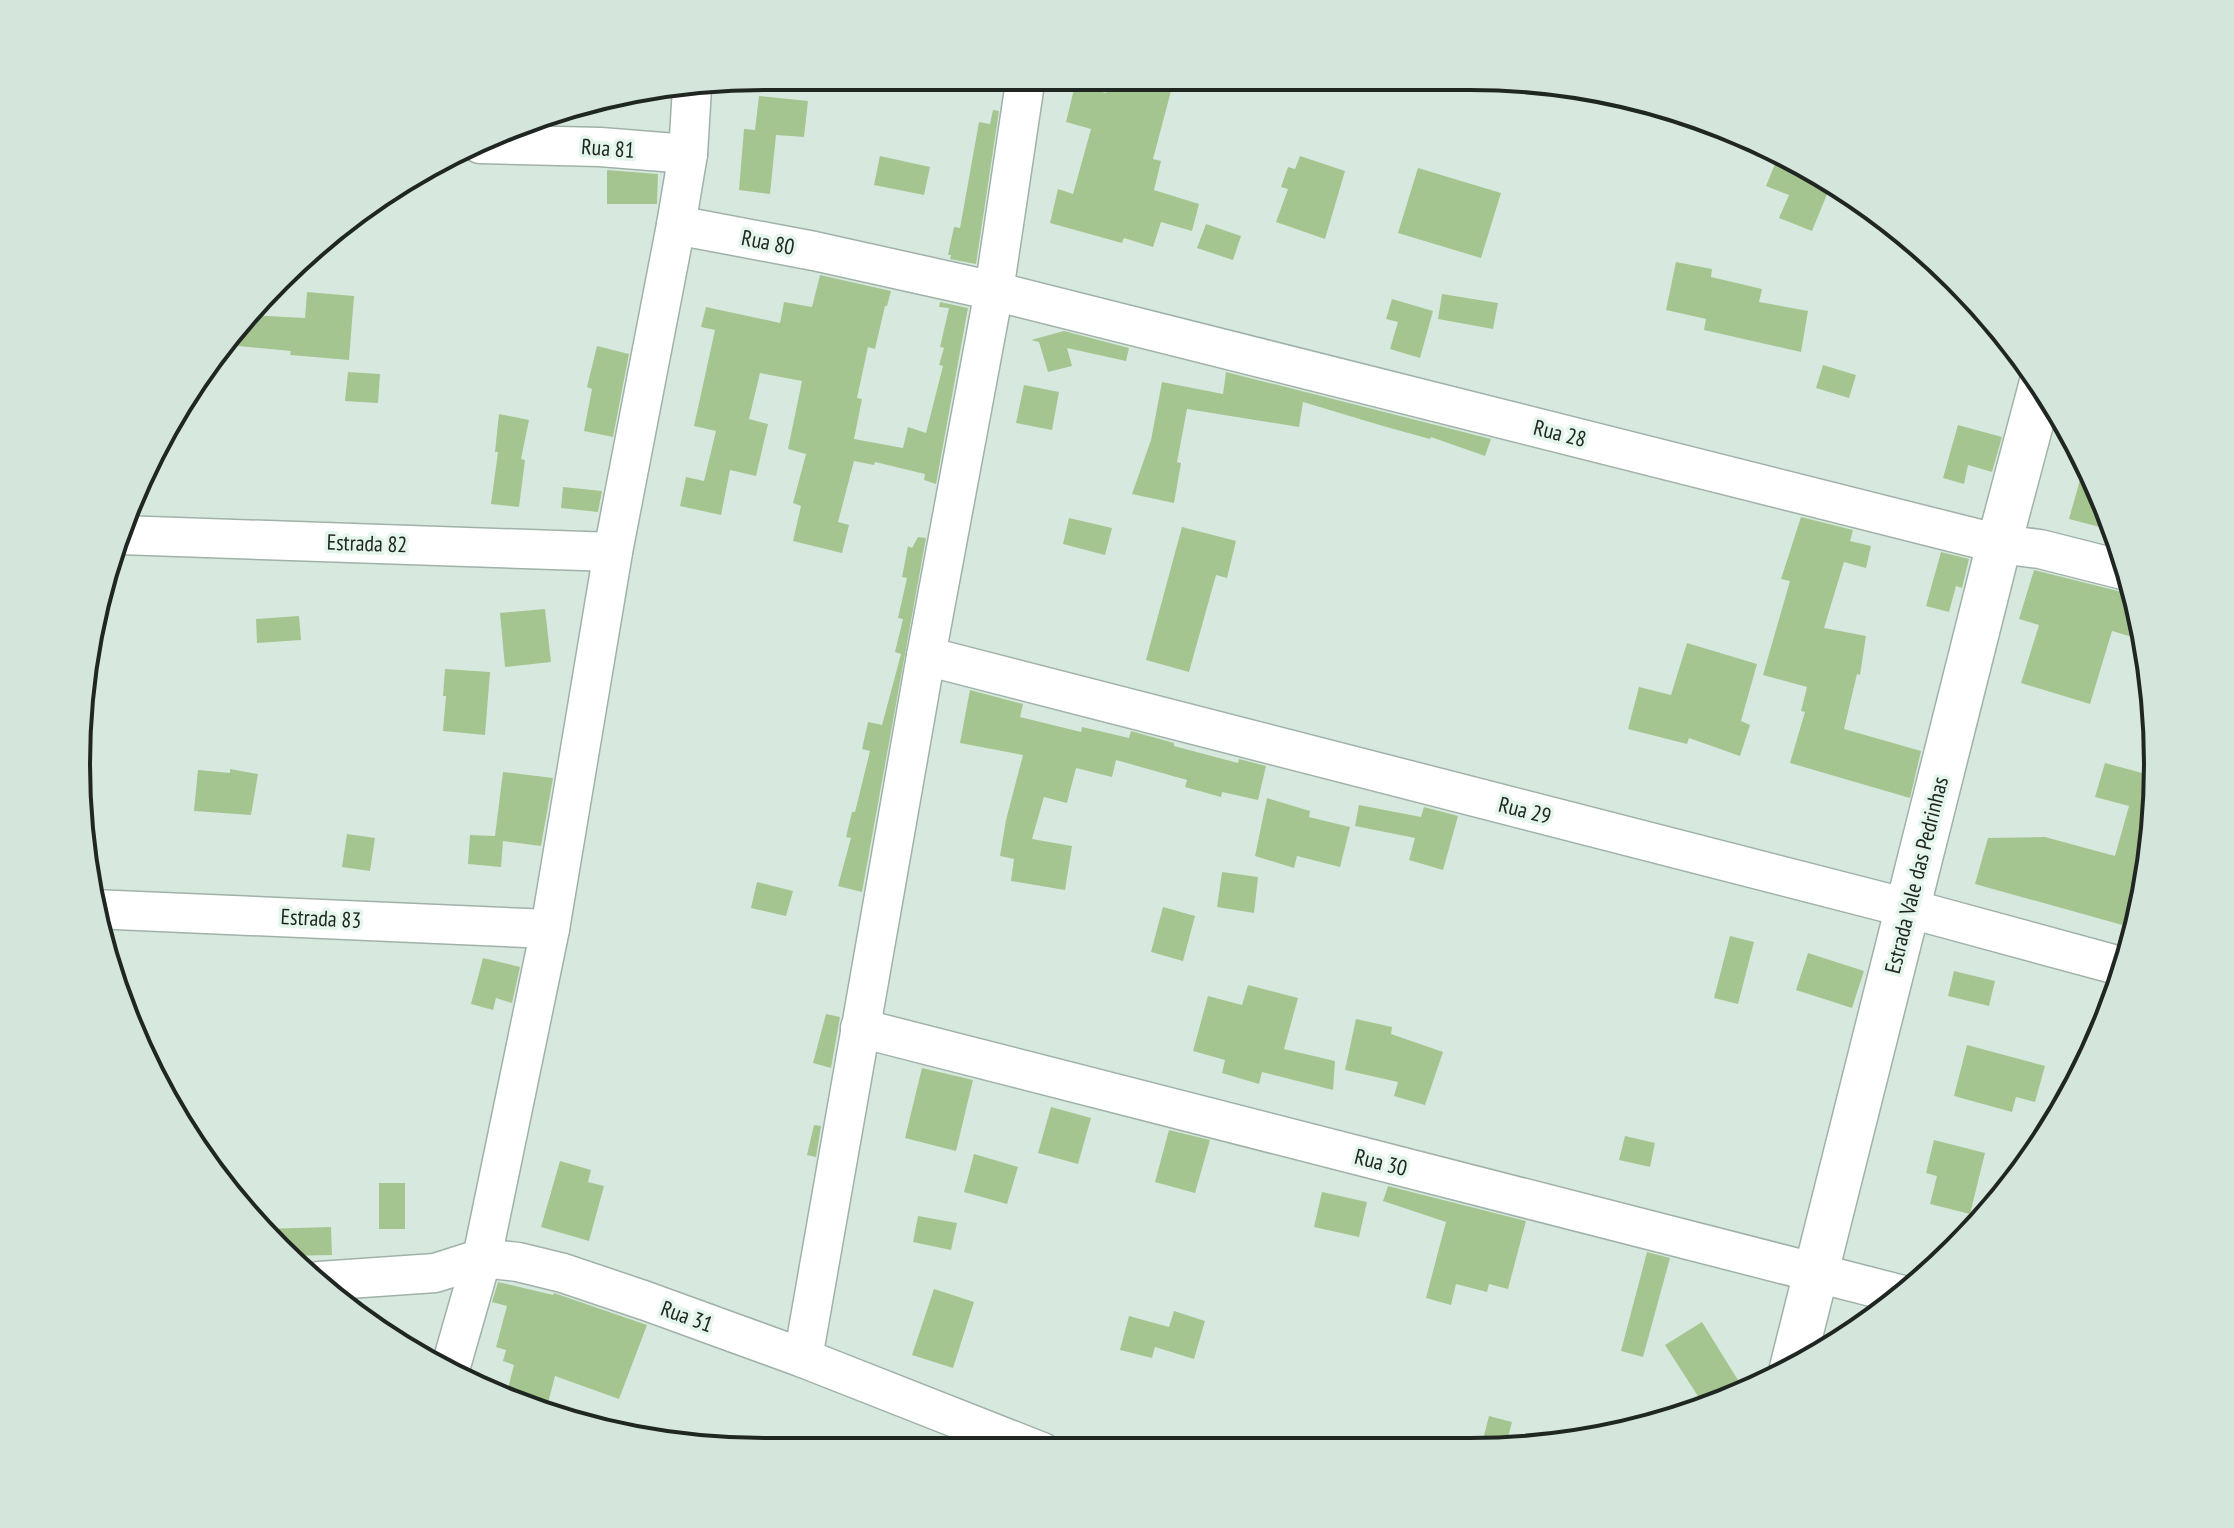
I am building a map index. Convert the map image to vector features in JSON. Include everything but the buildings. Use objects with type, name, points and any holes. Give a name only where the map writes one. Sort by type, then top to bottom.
[{"type":"main road","name":"Estrada Vale das Pedrinhas","points":[[1796,1354],[2037,401]]},
{"type":"street","points":[[803,1358],[926,656],[994,291],[1024,90]]},
{"type":"street","points":[[452,1361],[482,1258],[550,929],[613,552],[676,225],[688,154],[692,94]]},
{"type":"street","name":"Rua 81","points":[[499,144],[600,147],[688,154]]},
{"type":"street","name":"Rua 80","points":[[676,225],[814,251],[994,291]]},
{"type":"street","name":"Rua 28","points":[[994,291],[1999,544],[2040,549],[2114,568]]},
{"type":"street","name":"Estrada 82","points":[[130,535],[613,552]]},
{"type":"street","name":"Rua 29","points":[[926,656],[1907,908],[2113,964]]},
{"type":"street","name":"Estrada 83","points":[[106,910],[550,929]]},
{"type":"street","name":"Rua 30","points":[[860,1028],[1889,1291]]},
{"type":"street","name":"Rua 31","points":[[331,1280],[435,1273],[482,1258],[518,1262],[563,1273],[803,1358],[1006,1438]]}]
